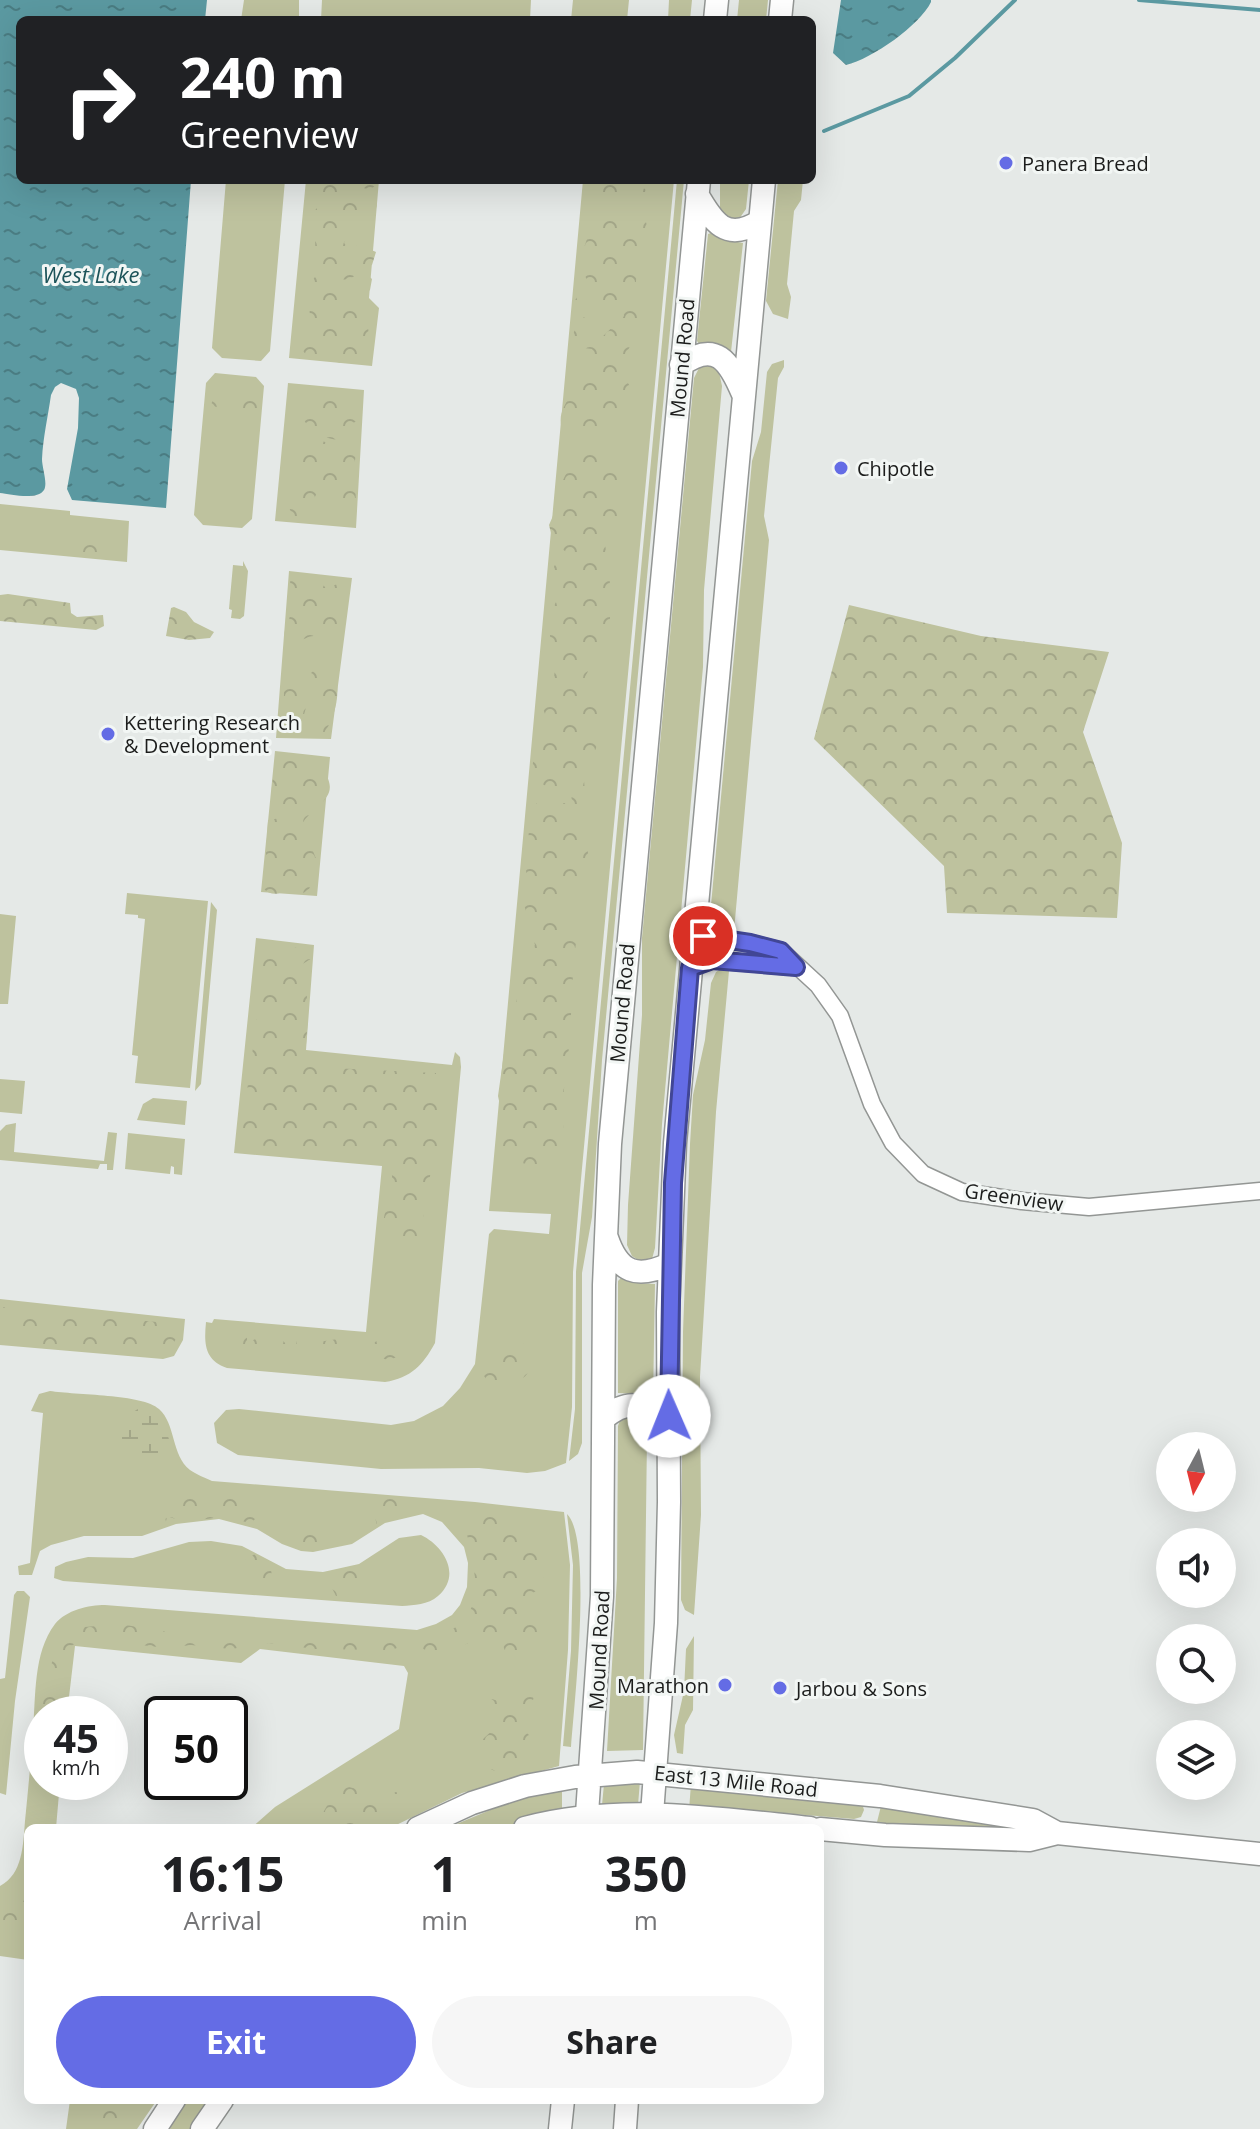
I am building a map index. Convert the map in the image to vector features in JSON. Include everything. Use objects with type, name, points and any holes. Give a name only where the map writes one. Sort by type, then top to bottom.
[{"type":"main road","points":[[652,1820],[666,1623],[669,1264],[674,1156],[764,184]]},
{"type":"main road","points":[[698,187],[708,214],[720,226],[736,230],[760,221]]},
{"type":"main road","name":"Mound Road","points":[[586,1822],[602,1596],[606,1233],[614,1093],[698,187]]},
{"type":"main road","points":[[681,365],[700,354],[720,357],[734,371],[743,395]]},
{"type":"main road","points":[[606,1233],[617,1259],[630,1270],[647,1273],[669,1264]]},
{"type":"main road","points":[[604,1418],[619,1407],[637,1405],[652,1415],[669,1444]]},
{"type":"main road","name":"East 13 Mile Road","points":[[427,1824],[507,1791],[590,1775],[656,1773],[868,1794],[1033,1820],[1057,1833]]},
{"type":"main road","name":"East 13 Mile Road","points":[[797,1824],[794,1818],[867,1821],[872,1809],[868,1794]]},
{"type":"main road","name":"East 13 Mile Road","points":[[566,1824],[652,1820],[735,1824]]},
{"type":"main road","name":"East 13 Mile Road","points":[[824,1829],[885,1835],[1029,1840],[1057,1833],[1260,1854]]},
{"type":"main road","points":[[155,2129],[171,2104]]},
{"type":"main road","points":[[202,2129],[219,2104]]},
{"type":"main road","points":[[560,2129],[563,2104]]},
{"type":"main road","points":[[625,2129],[627,2104]]},
{"type":"street","name":"Greenview","points":[[694,932],[714,939],[750,943],[781,951],[818,985],[833,1003],[872,1104],[893,1143],[923,1174],[962,1192],[1089,1207],[1260,1191]]},
{"type":"street","points":[[690,968],[712,960],[796,967]]},
{"type":"green space","points":[[244,0],[299,0],[299,16],[242,16]]},
{"type":"green space","points":[[322,0],[531,0],[530,16],[321,16]]},
{"type":"green space","points":[[573,0],[629,0],[627,16],[571,16]]},
{"type":"green space","points":[[669,0],[692,0],[690,16],[668,16]]},
{"type":"green space","points":[[739,0],[768,0],[766,16],[737,16]]},
{"type":"green space","points":[[226,184],[285,184],[270,351],[261,361],[222,358],[212,348]]},
{"type":"green space","points":[[306,184],[379,184],[369,298],[379,308],[372,366],[289,358]]},
{"type":"green space","points":[[317,184],[377,184],[371,188],[352,186],[326,199],[316,192]]},
{"type":"green space","points":[[583,184],[674,184],[573,1272],[572,1407],[566,1463],[545,1471],[527,1473],[479,1468],[381,1469],[238,1455],[217,1443],[214,1423],[226,1410],[391,1425],[414,1421],[443,1406],[460,1388],[475,1364],[489,1234],[494,1229],[549,1234],[551,1214],[489,1211]]},
{"type":"green space","points":[[639,184],[648,192],[648,201],[598,194],[594,186]]},
{"type":"green space","points":[[677,184],[684,184],[602,1060],[592,1217],[582,1273],[582,1443],[578,1454],[569,1461],[575,1409],[576,1272]]},
{"type":"green space","points":[[720,184],[749,184],[746,209],[739,219],[730,220],[720,209]]},
{"type":"green space","points":[[778,184],[803,184],[801,200],[794,211],[787,284],[791,297],[788,319],[773,314],[766,301]]},
{"type":"green space","points":[[339,201],[375,202],[377,205],[371,216],[344,243],[349,248],[360,245],[376,252],[372,265],[342,280],[316,272],[313,224],[317,208]]},
{"type":"green space","points":[[592,211],[637,212],[643,214],[646,223],[647,239],[636,281],[639,324],[623,367],[623,377],[632,393],[632,401],[626,417],[613,428],[590,435],[565,436],[561,417],[573,390],[571,382],[586,361],[594,357],[592,349],[584,348],[577,352],[569,347],[579,317],[587,318],[592,334],[599,340],[624,316],[616,304],[591,311],[575,311],[576,299],[586,291],[588,284],[580,260]]},
{"type":"green space","points":[[708,234],[722,239],[743,243],[731,352],[697,341]]},
{"type":"green space","points":[[364,272],[372,279],[370,290],[360,298],[361,305],[367,310],[368,341],[363,352],[358,357],[349,354],[340,363],[306,354],[300,343],[310,315],[308,290],[315,277],[324,277],[339,286],[358,285]]},
{"type":"green space","points":[[784,360],[778,378],[764,516],[769,540],[734,931],[731,935],[716,930],[710,916],[752,461],[761,432],[767,372],[772,364]]},
{"type":"green space","points":[[708,364],[719,372],[722,386],[704,590],[703,667],[662,1124],[655,1248],[652,1259],[643,1263],[632,1256],[627,1245],[642,1015],[642,938],[694,378],[700,366]]},
{"type":"green space","points":[[215,373],[256,377],[264,386],[252,519],[242,528],[203,525],[194,515],[206,383]]},
{"type":"green space","points":[[288,383],[364,390],[356,528],[275,521]]},
{"type":"green space","points":[[233,391],[260,399],[260,408],[254,416],[246,418],[211,405],[215,393]]},
{"type":"green space","points":[[349,391],[360,395],[362,420],[352,423],[342,440],[324,437],[308,426],[303,415],[308,394]]},
{"type":"green space","points":[[356,426],[359,433],[353,519],[346,523],[339,520],[337,496],[325,491],[317,493],[303,519],[295,519],[287,504],[304,479],[298,455],[303,443],[319,440],[346,452]]},
{"type":"green space","points":[[610,449],[618,454],[623,471],[616,532],[605,544],[610,582],[610,620],[603,650],[583,683],[599,681],[603,706],[599,740],[584,780],[586,805],[578,822],[587,843],[588,867],[585,882],[578,886],[570,901],[562,904],[556,918],[574,916],[577,931],[562,1143],[558,1156],[553,1160],[526,1164],[505,1160],[500,1153],[505,1130],[498,1096],[505,1046],[518,1039],[523,1032],[516,1001],[523,980],[523,962],[535,945],[524,904],[530,813],[533,805],[538,803],[572,802],[567,790],[544,785],[537,780],[533,765],[540,736],[548,722],[539,689],[541,683],[554,676],[555,671],[546,617],[559,593],[553,571],[566,552],[553,541],[549,525],[559,502],[560,486],[576,454],[584,450]]},
{"type":"green space","points":[[0,504],[129,521],[127,562],[0,550]]},
{"type":"green space","points":[[97,530],[109,540],[110,549],[105,553],[78,552],[82,538]]},
{"type":"green space","points":[[243,561],[248,571],[244,616],[231,618],[233,565],[243,566]]},
{"type":"green space","points":[[289,571],[352,578],[331,739],[276,738]]},
{"type":"green space","points":[[292,574],[314,577],[325,587],[340,583],[344,585],[346,598],[338,609],[339,643],[331,645],[315,636],[293,643],[285,638]]},
{"type":"green space","points":[[0,595],[70,603],[71,613],[77,617],[103,615],[104,626],[96,630],[0,621]]},
{"type":"green space","points":[[849,605],[981,636],[1109,652],[1083,732],[1122,843],[1117,918],[947,913],[944,866],[814,739]]},
{"type":"green space","points":[[171,608],[214,632],[210,638],[189,640],[166,636]]},
{"type":"green space","points":[[318,667],[332,668],[337,683],[336,702],[328,728],[323,734],[315,736],[312,733],[310,725],[318,715],[318,706],[313,700],[308,701],[296,730],[286,735],[278,726],[284,695],[283,677],[293,671],[303,685],[307,685],[311,673]]},
{"type":"green space","points":[[275,751],[330,757],[317,896],[261,892]]},
{"type":"green space","points":[[280,757],[294,757],[323,770],[330,787],[324,800],[302,824],[319,866],[309,889],[302,894],[291,886],[278,894],[264,889],[268,820],[281,818],[286,812],[282,806],[274,807],[272,795]]},
{"type":"green space","points":[[127,893],[208,901],[190,1088],[135,1083],[138,1056],[132,1055],[145,919],[125,914]]},
{"type":"green space","points":[[211,902],[217,910],[201,1084],[195,1091]]},
{"type":"green space","points":[[0,914],[16,916],[8,1004],[0,1004]]},
{"type":"green space","points":[[256,938],[314,945],[306,1050],[452,1065],[455,1052],[460,1057],[435,1343],[415,1369],[394,1380],[385,1382],[227,1368],[219,1365],[207,1350],[206,1322],[212,1323],[214,1319],[366,1332],[382,1166],[234,1153]]},
{"type":"green space","points":[[291,947],[308,950],[312,958],[298,967],[299,975],[306,980],[308,1016],[305,1059],[311,1067],[436,1073],[439,1142],[417,1253],[408,1255],[399,1241],[384,1233],[383,1223],[392,1181],[387,1163],[377,1156],[246,1144],[241,1143],[238,1136],[243,1120],[259,1004],[256,954]]},
{"type":"green space","points":[[729,967],[729,971],[716,1112],[700,1377],[701,1515],[694,1615],[685,1610],[681,1600],[683,1332],[690,1144],[693,1095],[705,1040],[711,983],[716,972]]},
{"type":"green space","points":[[0,1079],[25,1081],[22,1114],[0,1112]]},
{"type":"green space","points":[[153,1098],[187,1101],[185,1125],[137,1120],[143,1104]]},
{"type":"green space","points":[[16,1123],[14,1152],[104,1161],[108,1132],[117,1133],[113,1170],[107,1170],[107,1164],[100,1164],[98,1169],[0,1160],[0,1131],[6,1125]]},
{"type":"green space","points":[[128,1133],[185,1139],[182,1175],[174,1174],[174,1167],[171,1166],[170,1174],[125,1169]]},
{"type":"green space","points":[[622,1277],[638,1283],[655,1284],[653,1399],[618,1393],[618,1281]]},
{"type":"green space","points":[[0,1299],[185,1319],[183,1340],[174,1356],[163,1359],[0,1345]]},
{"type":"green space","points":[[0,1307],[167,1323],[177,1337],[173,1344],[159,1352],[117,1344],[84,1351],[34,1347],[20,1331],[0,1326]]},
{"type":"green space","points":[[243,1324],[247,1328],[247,1343],[274,1330],[285,1343],[296,1346],[298,1333],[302,1331],[318,1342],[338,1339],[343,1346],[370,1346],[383,1336],[393,1335],[399,1340],[400,1350],[397,1357],[389,1360],[362,1354],[316,1355],[281,1349],[224,1348],[222,1345],[234,1327]]},
{"type":"green space","points":[[504,1336],[525,1345],[531,1365],[527,1375],[518,1381],[496,1384],[487,1380],[483,1372],[485,1360],[496,1351]]},
{"type":"green space","points":[[50,1391],[124,1398],[151,1404],[164,1415],[184,1464],[212,1481],[564,1512],[570,1565],[568,1650],[559,1766],[462,1793],[398,1824],[256,1824],[275,1807],[399,1729],[408,1673],[404,1666],[260,1649],[241,1663],[75,1646],[69,1696],[35,1696],[39,1661],[48,1635],[60,1619],[78,1609],[105,1605],[417,1630],[452,1615],[460,1605],[467,1587],[468,1563],[464,1547],[442,1522],[423,1514],[385,1523],[352,1544],[313,1552],[282,1544],[257,1529],[219,1519],[176,1524],[142,1536],[84,1536],[51,1545],[40,1551],[32,1575],[19,1575],[18,1566],[30,1563],[43,1413],[31,1411],[39,1394]]},
{"type":"green space","points":[[140,1408],[161,1416],[173,1451],[161,1459],[142,1459],[123,1451],[123,1426],[129,1416]]},
{"type":"green space","points":[[631,1414],[643,1421],[647,1437],[643,1750],[607,1751],[617,1578],[618,1426],[620,1420]]},
{"type":"green space","points":[[189,1493],[238,1497],[249,1501],[255,1519],[251,1523],[221,1517],[184,1522],[167,1516],[166,1522],[164,1511],[169,1498]]},
{"type":"green space","points":[[385,1497],[407,1498],[415,1507],[407,1516],[392,1517],[377,1525],[373,1510]]},
{"type":"green space","points":[[474,1507],[496,1511],[527,1527],[539,1552],[543,1588],[528,1595],[527,1602],[543,1614],[549,1628],[543,1641],[525,1644],[514,1656],[506,1653],[500,1638],[480,1639],[439,1652],[418,1646],[421,1638],[445,1633],[461,1623],[470,1610],[475,1594],[475,1576],[463,1518],[465,1510]]},
{"type":"green space","points":[[567,1514],[575,1530],[580,1588],[571,1747],[563,1746],[571,1651],[573,1565]]},
{"type":"green space","points":[[309,1518],[326,1537],[327,1546],[314,1550],[301,1547],[297,1535],[300,1523]]},
{"type":"green space","points":[[421,1535],[443,1554],[449,1579],[438,1596],[416,1605],[54,1578],[55,1567],[66,1562],[88,1557],[133,1558],[189,1542],[211,1541],[242,1546],[286,1569],[323,1572],[359,1564],[399,1538]]},
{"type":"green space","points":[[255,1554],[270,1563],[272,1576],[264,1581],[251,1580],[245,1560]]},
{"type":"green space","points":[[356,1569],[360,1572],[356,1586],[351,1592],[337,1598],[325,1574]]},
{"type":"green space","points":[[17,1591],[24,1591],[30,1597],[6,1795],[0,1793],[0,1679],[5,1678],[14,1595]]},
{"type":"green space","points":[[120,1624],[190,1636],[252,1632],[298,1638],[398,1642],[400,1647],[391,1650],[315,1649],[269,1643],[231,1649],[191,1645],[166,1648],[80,1641],[69,1647],[61,1663],[57,1696],[40,1696],[62,1634],[73,1628]]},
{"type":"green space","points":[[694,1636],[693,1710],[685,1725],[683,1754],[677,1753],[674,1735],[684,1691],[686,1649]]},
{"type":"green space","points":[[515,1693],[534,1693],[531,1707],[521,1717],[519,1725],[531,1737],[522,1761],[516,1767],[495,1771],[480,1756],[483,1739],[496,1727],[484,1713],[486,1704],[492,1699],[501,1702]]},
{"type":"green space","points":[[640,1781],[638,1805],[602,1805],[604,1784]]},
{"type":"green space","points":[[691,1784],[862,1803],[864,1810],[861,1817],[854,1819],[689,1810]]},
{"type":"green space","points":[[562,1786],[562,1812],[516,1824],[457,1824],[514,1800]]},
{"type":"green space","points":[[343,1789],[357,1789],[366,1804],[374,1804],[396,1792],[405,1792],[409,1800],[386,1824],[317,1824],[333,1798]]},
{"type":"green space","points":[[27,1800],[58,1800],[56,1824],[24,1824]]},
{"type":"green space","points":[[881,1806],[1031,1830],[876,1826]]},
{"type":"green space","points":[[24,1828],[24,1959],[0,1956],[0,1886],[8,1881],[17,1866]]},
{"type":"green space","points":[[24,1900],[24,1934],[0,1938],[0,1909]]},
{"type":"green space","points":[[69,2104],[154,2104],[137,2129],[66,2129]]},
{"type":"green space","points":[[94,2104],[145,2104],[131,2129],[91,2129]]},
{"type":"green space","points":[[179,2104],[211,2104],[195,2129],[170,2129]]},
{"type":"water","name":"West Lake","points":[[0,0],[207,0],[205,16],[16,16],[16,184],[191,184],[166,508],[72,500],[67,489],[78,428],[79,398],[76,389],[61,383],[51,395],[42,459],[44,490],[30,496],[0,493]]},
{"type":"water","points":[[841,0],[931,2],[917,21],[894,40],[869,56],[846,65],[833,53]]},
{"type":"waterway","points":[[824,131],[909,96],[955,58],[1015,0]]},
{"type":"waterway","points":[[1139,0],[1260,10]]},
{"type":"place","name":"Panera Bread","points":[[1006,163]]},
{"type":"place","name":"Chipotle","points":[[841,468]]},
{"type":"place","name":"Kettering Research & Development","points":[[108,734]]},
{"type":"place","name":"Marathon","points":[[725,1685]]},
{"type":"place","name":"Jarbou & Sons","points":[[780,1688]]},
{"type":"route","points":[[669,1416],[668,1312],[673,1183],[690,968],[712,960],[796,967],[781,951],[703,936]]}]
